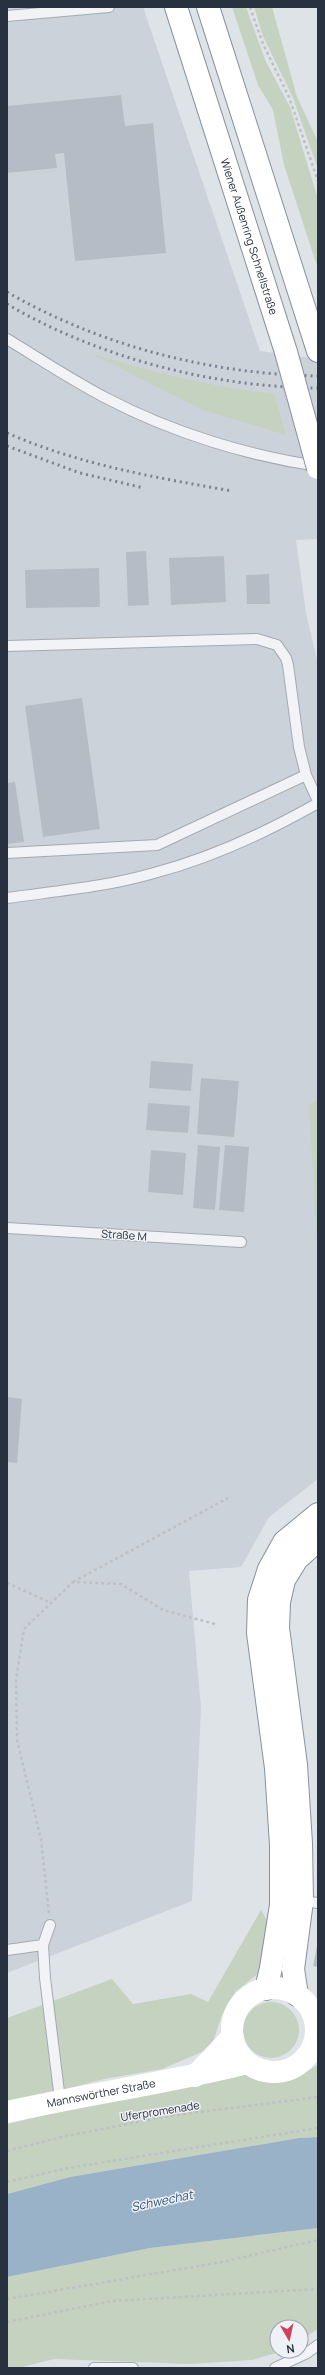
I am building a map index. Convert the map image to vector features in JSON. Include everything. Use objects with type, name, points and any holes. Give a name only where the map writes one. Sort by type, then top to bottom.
[{"type":"main road","name":"Wiener Außenring Schnellstraße","points":[[176,7],[286,352],[318,467]]},
{"type":"main road","points":[[208,7],[318,351]]},
{"type":"main road","points":[[266,1989],[272,1968],[281,1905],[281,1845],[276,1768],[258,1633],[259,1600],[269,1569],[284,1542],[318,1514]]},
{"type":"main road","points":[[297,1995],[293,1969],[310,1902],[296,1765],[278,1628],[279,1602],[284,1580],[297,1559],[318,1540]]},
{"type":"main road","points":[[266,1989],[282,1989],[297,1995],[310,2008],[317,2026],[314,2053],[297,2066],[280,2072],[262,2071],[247,2063],[237,2051],[232,2037],[233,2021],[239,2006],[251,1995],[266,1989]]},
{"type":"main road","points":[[195,2076],[232,2037]]},
{"type":"main road","name":"Mannswörther Straße","points":[[7,2112],[60,2100],[195,2076],[247,2063]]},
{"type":"lane","points":[[7,16],[109,7]]},
{"type":"lane","points":[[7,339],[109,400],[166,424],[273,459],[318,467]]},
{"type":"lane","points":[[7,646],[257,639],[269,641],[277,645],[286,658],[299,747],[306,775],[318,802],[238,843],[154,873],[118,882],[7,898]]},
{"type":"lane","points":[[7,853],[157,845],[306,775]]},
{"type":"lane","name":"Straße M","points":[[7,1228],[241,1242]]},
{"type":"lane","points":[[50,1925],[44,1945],[45,1978],[60,2100]]},
{"type":"lane","points":[[7,1950],[44,1945]]},
{"type":"lane","points":[[275,2368],[307,2353],[318,2345]]},
{"type":"lane","points":[[94,2368],[133,2368]]},
{"type":"path","points":[[250,7],[263,44],[289,97],[318,181]]},
{"type":"path","points":[[50,1925],[41,1839],[17,1740],[16,1680],[24,1629],[73,1582],[228,1498]]},
{"type":"path","points":[[73,1582],[121,1584],[164,1610],[215,1624]]},
{"type":"path","points":[[7,1583],[51,1603]]},
{"type":"path","name":"Uferpromenade","points":[[7,2151],[66,2136],[169,2116],[318,2097]]},
{"type":"path","points":[[7,2182],[68,2168],[318,2128]]},
{"type":"path","points":[[7,2299],[222,2262],[318,2240]]},
{"type":"path","points":[[7,2322],[112,2300],[318,2289]]},
{"type":"shaded area","points":[[7,7],[143,7],[260,351],[318,359],[318,539],[296,540],[306,613],[318,664],[318,1479],[269,1517],[241,1567],[189,1571],[201,1708],[192,1901],[7,1973]]},
{"type":"green space","points":[[232,7],[246,7],[266,62],[290,107],[318,199],[318,269],[284,165],[273,110],[258,85]]},
{"type":"green space","points":[[254,7],[272,7],[297,97],[318,142],[318,169],[293,98],[263,36]]},
{"type":"green space","points":[[90,353],[136,367],[181,378],[274,394],[286,435],[203,410]]},
{"type":"green space","points":[[318,1101],[318,1259],[309,1104]]},
{"type":"green space","points":[[261,1910],[271,1927],[260,1972],[235,1992],[222,2015],[211,2048],[162,2069],[104,2079],[7,2105],[7,2018],[112,1979],[133,2004],[191,1994],[208,2002]]},
{"type":"green space","points":[[271,2002],[282,2005],[291,2010],[296,2019],[299,2030],[296,2041],[291,2050],[282,2055],[271,2058],[260,2055],[251,2050],[246,2041],[243,2030],[246,2019],[251,2010],[260,2005]]},
{"type":"green space","points":[[318,2065],[318,2137],[299,2138],[70,2177],[7,2194],[7,2124],[241,2070],[264,2079],[280,2081],[296,2077]]},
{"type":"green space","points":[[318,2228],[318,2329],[309,2335],[309,2319],[269,2319],[269,2355],[252,2360],[190,2364],[54,2359],[18,2368],[7,2368],[7,2277],[150,2248]]},
{"type":"water","name":"Schwechat","points":[[318,2137],[318,2228],[150,2248],[7,2277],[7,2194],[70,2177],[299,2138]]},
{"type":"building","points":[[121,95],[125,126],[153,123],[166,253],[75,261],[64,153],[55,154],[57,168],[7,173],[7,106]]},
{"type":"building","points":[[146,551],[149,605],[128,606],[126,552]]},
{"type":"building","points":[[224,556],[226,602],[171,605],[169,558]]},
{"type":"building","points":[[99,568],[100,607],[26,608],[25,570]]},
{"type":"building","points":[[269,574],[270,604],[247,604],[246,575]]},
{"type":"building","points":[[82,698],[100,829],[43,837],[25,706]]},
{"type":"building","points":[[15,782],[24,842],[7,844],[7,783]]},
{"type":"building","points":[[151,1061],[193,1064],[191,1091],[149,1088]]},
{"type":"building","points":[[201,1078],[239,1081],[234,1137],[197,1134]]},
{"type":"building","points":[[148,1103],[190,1106],[188,1133],[146,1130]]},
{"type":"building","points":[[198,1145],[220,1147],[215,1210],[193,1208]]},
{"type":"building","points":[[225,1145],[249,1147],[244,1212],[219,1210]]},
{"type":"building","points":[[151,1150],[186,1153],[183,1195],[148,1192]]},
{"type":"building","points":[[7,1397],[22,1399],[17,1463],[7,1462]]},
{"type":"building","points":[[318,1946],[318,1967],[313,1966]]},
{"type":"railway","points":[[7,292],[80,328],[157,354],[237,370],[318,376]]},
{"type":"railway","points":[[7,304],[42,323],[80,340],[157,366],[238,382],[318,388]]},
{"type":"railway","points":[[7,433],[62,454],[90,462],[174,481],[232,491]]},
{"type":"railway","points":[[7,446],[80,473],[144,488]]}]
